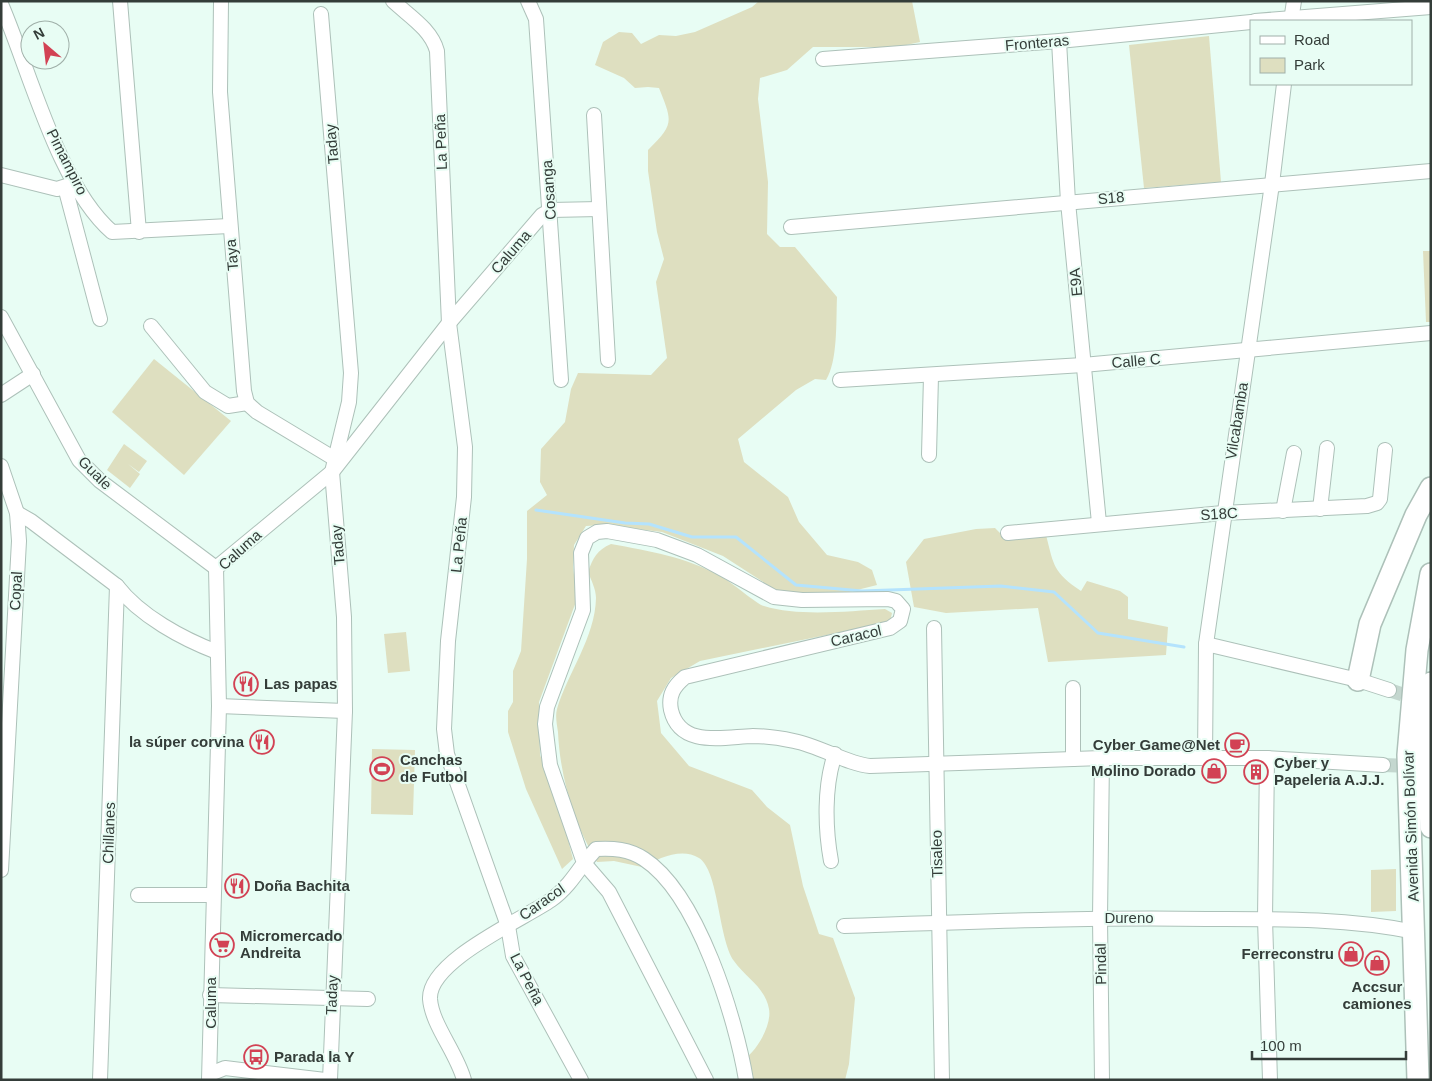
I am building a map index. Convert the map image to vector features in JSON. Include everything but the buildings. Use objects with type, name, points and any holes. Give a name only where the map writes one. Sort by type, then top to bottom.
[{"type":"highway","points":[[1358,680],[1370,624],[1416,515],[1431,488]]},
{"type":"highway","name":"Avenida Simón Bolívar","points":[[1418,1080],[1415,932],[1408,755],[1417,650],[1431,574]]},
{"type":"highway","name":"Avenida Simón Bolívar","points":[[1431,683],[1428,759],[1431,826]]},
{"type":"street","points":[[120,1],[139,232]]},
{"type":"street","name":"Taya","points":[[221,1],[220,92],[229,226],[244,391],[247,403]]},
{"type":"street","name":"La Peña","points":[[393,1],[434,40],[437,51],[449,323],[465,447],[465,480],[448,641],[444,730],[447,754],[508,926],[513,956],[581,1080]]},
{"type":"street","name":"Cosanga","points":[[528,1],[536,19],[551,210],[561,380]]},
{"type":"street","points":[[1291,19],[1294,1]]},
{"type":"street","name":"Pimampiro","points":[[1,4],[70,185],[102,223],[112,232],[229,226]]},
{"type":"street","points":[[1274,20],[1431,7]]},
{"type":"street","name":"Taday","points":[[321,14],[351,372],[349,402],[333,466],[344,618],[345,710],[330,1080]]},
{"type":"street","name":"Fronteras","points":[[823,59],[1059,41],[1250,22]]},
{"type":"street","name":"E9A","points":[[1059,41],[1068,202],[1099,523]]},
{"type":"street","name":"Vilcabamba","points":[[1205,759],[1206,644],[1223,513],[1272,184],[1284,85]]},
{"type":"street","points":[[594,114],[608,360]]},
{"type":"street","name":"S18","points":[[790,227],[1431,171]]},
{"type":"street","points":[[1,175],[57,189],[70,185],[100,319]]},
{"type":"street","points":[[551,210],[599,209]]},
{"type":"street","name":"Caluma","points":[[209,1077],[219,706],[218,583],[216,568],[333,466],[449,323],[542,216],[551,210]]},
{"type":"street","name":"Guale","points":[[1,317],[79,460],[89,472],[216,568]]},
{"type":"street","points":[[152,326],[205,392],[228,406],[247,403],[333,466]]},
{"type":"street","name":"Calle C","points":[[840,380],[931,376],[1083,365],[1431,333]]},
{"type":"street","points":[[1,395],[33,374]]},
{"type":"street","points":[[928,455],[931,376]]},
{"type":"street","points":[[1320,509],[1327,448]]},
{"type":"street","name":"S18C","points":[[1008,533],[1099,523],[1223,513],[1367,506],[1377,503],[1380,498],[1386,450]]},
{"type":"street","points":[[1283,511],[1294,453]]},
{"type":"street","name":"Copal","points":[[1,466],[17,513],[19,541],[1,870]]},
{"type":"street","points":[[17,513],[31,521],[117,586],[127,599],[139,609],[191,642],[218,652]]},
{"type":"street","name":"Caracol","points":[[464,1080],[454,1051],[431,1006],[431,987],[440,972],[565,889],[584,864],[550,765],[545,724],[547,707],[583,610],[581,549],[587,538],[597,532],[615,532],[656,540],[697,555],[774,598],[802,600],[880,598],[899,603],[903,615],[900,621],[890,628],[691,674],[678,682],[673,690],[670,705],[672,713],[681,729],[689,734],[706,738],[774,737],[821,748],[863,766],[1102,758],[1267,758],[1383,765]]},
{"type":"street","name":"Chillanes","points":[[100,1080],[117,586]]},
{"type":"street","name":"Tisaleo","points":[[934,628],[942,1080]]},
{"type":"street","points":[[1206,644],[1358,680],[1389,690]]},
{"type":"street","points":[[1073,759],[1074,688]]},
{"type":"street","points":[[219,706],[345,710]]},
{"type":"street","points":[[831,861],[827,823],[830,778],[836,754]]},
{"type":"street","name":"Pindal","points":[[1102,758],[1100,918],[1102,1080]]},
{"type":"street","points":[[1267,758],[1265,919],[1270,1080]]},
{"type":"street","points":[[706,1080],[608,892],[584,864],[596,849],[618,848],[643,858],[660,873],[680,898],[707,948],[741,1047],[746,1080]]},
{"type":"street","points":[[138,895],[213,895]]},
{"type":"street","name":"Dureno","points":[[844,926],[1100,918],[1265,919],[1370,924],[1415,932]]},
{"type":"street","points":[[210,995],[368,999]]},
{"type":"street","points":[[209,1077],[225,1068],[325,1080]]},
{"type":"green space","points":[[759,1],[912,1],[920,42],[897,47],[813,47],[787,70],[760,78],[758,99],[768,182],[767,234],[780,247],[795,247],[837,297],[836,340],[833,362],[826,380],[815,379],[796,390],[738,439],[744,462],[788,497],[799,522],[827,555],[858,562],[872,570],[877,585],[837,595],[780,593],[723,556],[662,532],[604,525],[586,526],[574,545],[573,567],[577,599],[539,702],[540,755],[559,805],[573,859],[562,869],[526,789],[508,732],[508,711],[513,702],[513,671],[521,651],[527,559],[527,511],[547,495],[540,482],[541,449],[565,422],[571,389],[578,373],[651,375],[667,358],[656,282],[664,259],[657,232],[648,171],[648,150],[667,128],[669,122],[667,108],[659,88],[635,88],[624,78],[595,65],[603,42],[619,32],[632,33],[641,44],[659,35],[676,36],[695,32],[752,7]]},
{"type":"green space","points":[[1209,36],[1221,182],[1144,188],[1129,45]]},
{"type":"green space","points":[[1423,251],[1431,251],[1431,322],[1426,322]]},
{"type":"green space","points":[[154,359],[231,421],[184,475],[112,412]]},
{"type":"green space","points":[[124,444],[147,461],[139,472],[128,464],[140,474],[130,488],[107,470]]},
{"type":"green space","points":[[995,528],[1005,538],[1046,535],[1056,568],[1065,579],[1081,591],[1087,581],[1120,591],[1128,597],[1128,619],[1168,627],[1166,655],[1048,662],[1038,608],[946,613],[914,607],[906,562],[924,539],[976,529]]},
{"type":"green space","points":[[611,544],[681,559],[707,569],[764,606],[808,612],[885,609],[892,613],[890,622],[700,661],[671,678],[657,701],[661,733],[689,766],[752,790],[767,807],[790,825],[803,886],[819,934],[833,938],[855,998],[849,1064],[845,1080],[748,1080],[745,1059],[763,1037],[768,1022],[769,1009],[764,995],[734,961],[729,951],[715,890],[706,865],[699,858],[685,854],[670,855],[642,867],[614,861],[597,862],[581,832],[565,783],[559,749],[556,712],[591,627],[596,595],[588,572],[596,555]]},
{"type":"green space","points":[[406,632],[410,671],[388,673],[384,634]]},
{"type":"green space","points":[[372,749],[415,750],[413,815],[371,814]]},
{"type":"green space","points":[[1396,869],[1396,911],[1371,912],[1371,870]]},
{"type":"waterway","points":[[536,510],[625,523],[649,524],[692,537],[736,537],[796,585],[862,591],[1001,586],[1054,592],[1098,633],[1184,647]]},
{"type":"tunnel","points":[[1389,690],[1419,700]]},
{"type":"tunnel","points":[[1383,765],[1415,766]]},
{"type":"place","name":"Las papas","points":[[246,684]]},
{"type":"place","name":"la súper corvina","points":[[262,742]]},
{"type":"place","name":"Cyber Game@Net","points":[[1237,745]]},
{"type":"place","name":"Canchas de Futbol","points":[[382,769]]},
{"type":"place","name":"Molino Dorado","points":[[1214,771]]},
{"type":"place","name":"Cyber y Papeleria A.J.J.","points":[[1256,772]]},
{"type":"place","name":"Doña Bachita","points":[[237,886]]},
{"type":"place","name":"Micromercado Andreita","points":[[222,945]]},
{"type":"place","name":"Ferreconstru","points":[[1351,954]]},
{"type":"place","name":"Accsur camiones","points":[[1377,963]]},
{"type":"place","name":"Parada la Y","points":[[256,1057]]}]
